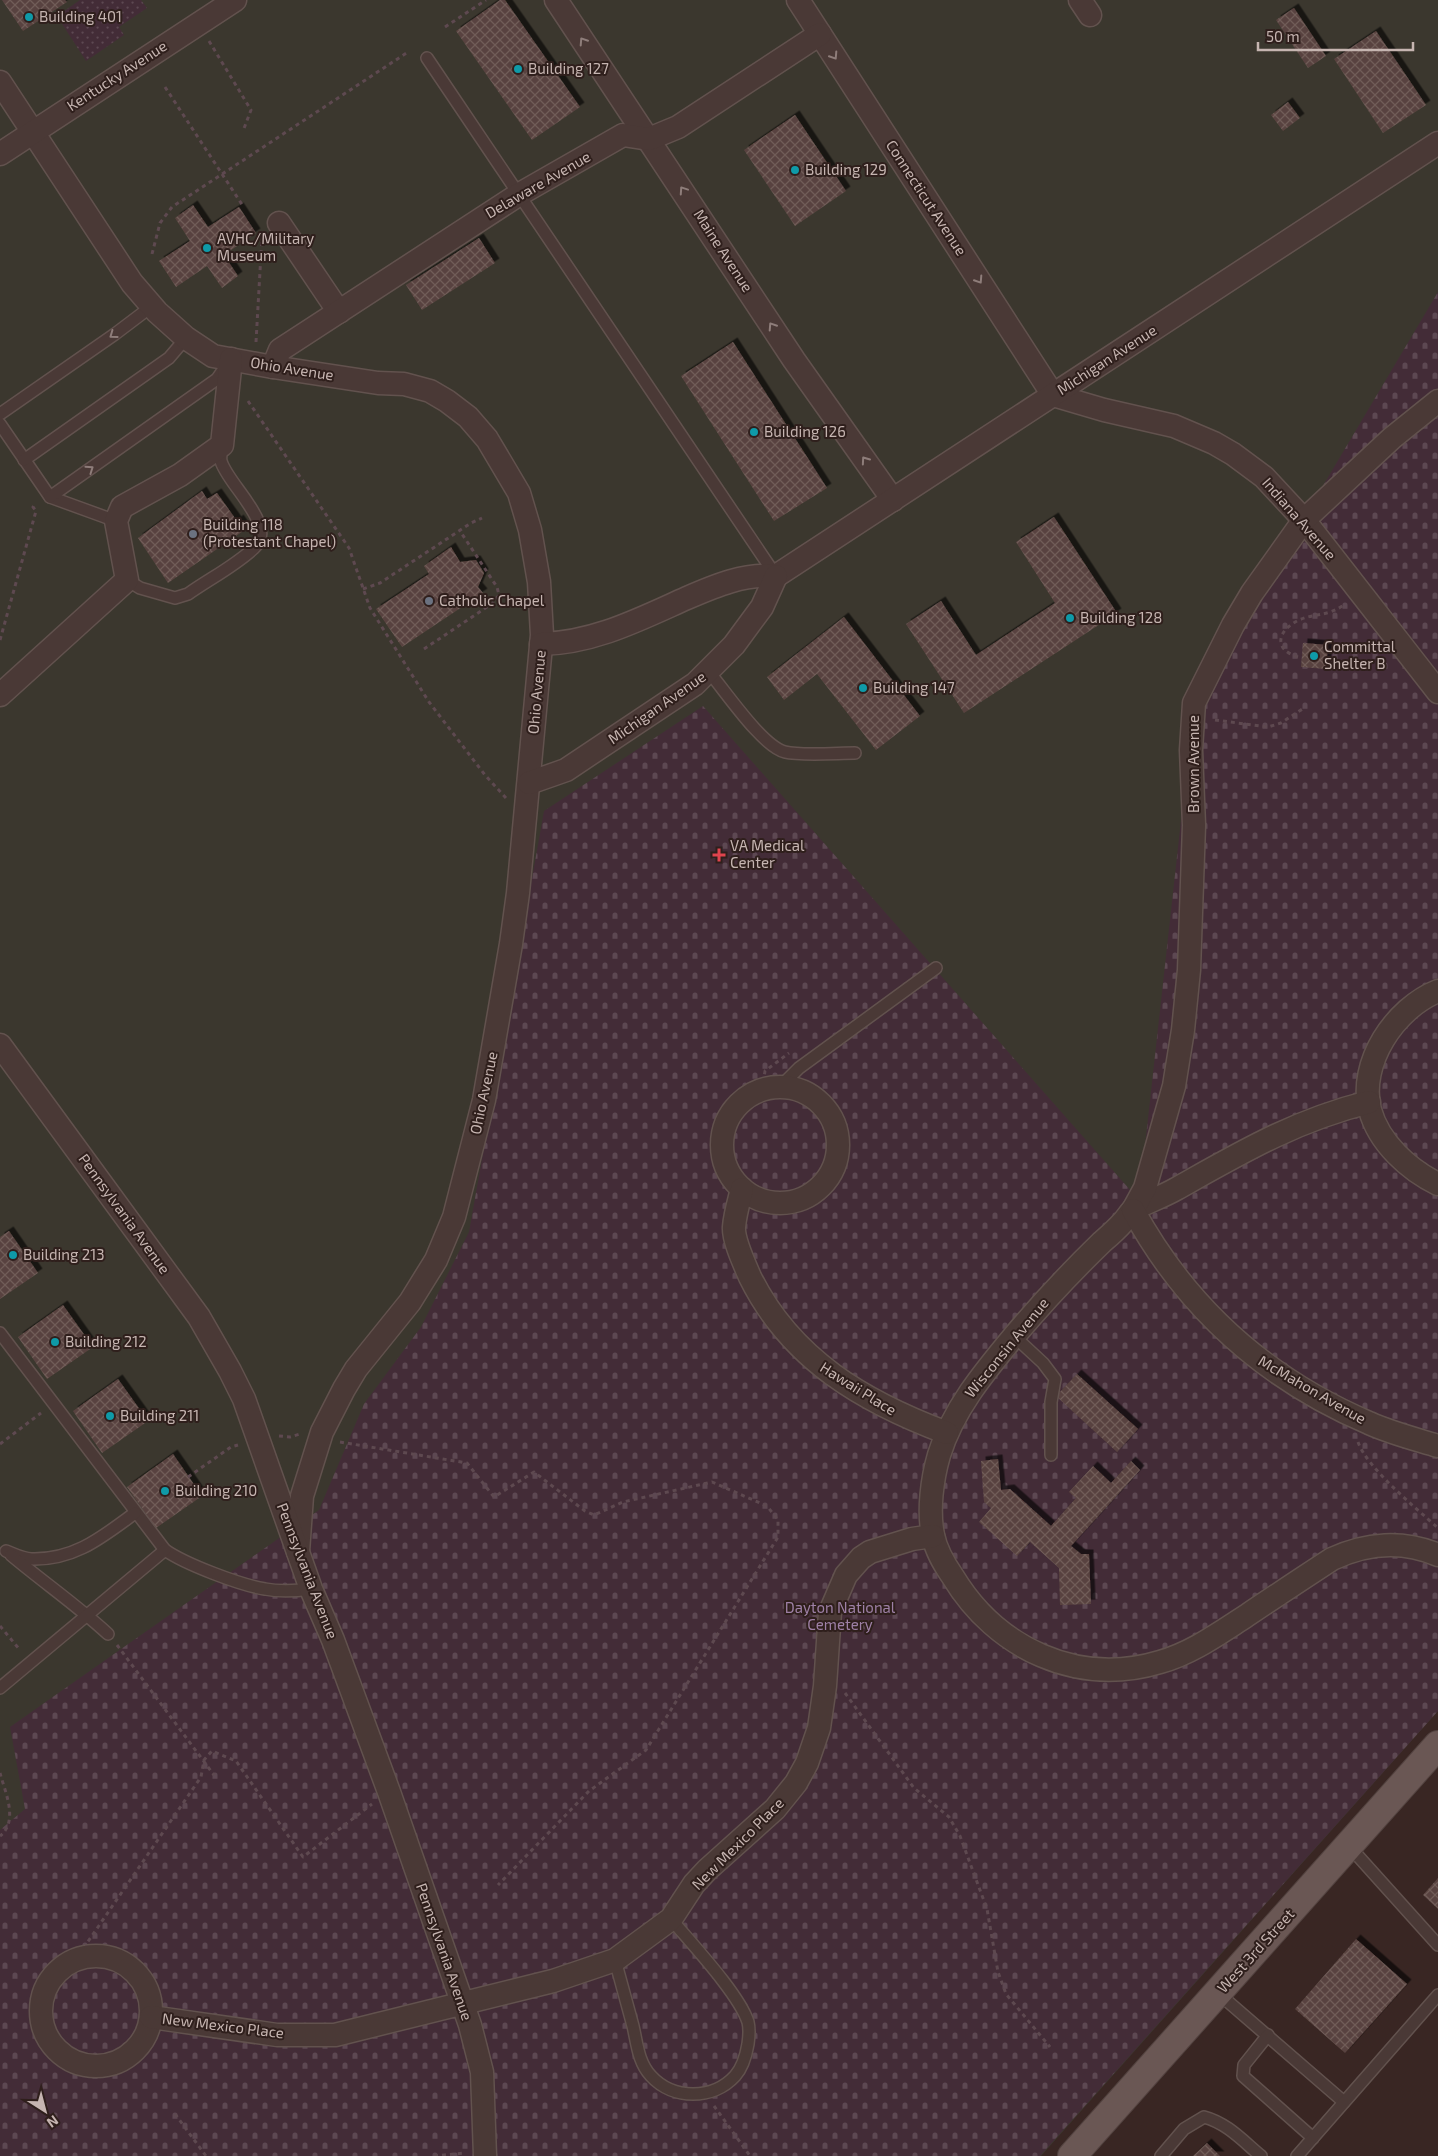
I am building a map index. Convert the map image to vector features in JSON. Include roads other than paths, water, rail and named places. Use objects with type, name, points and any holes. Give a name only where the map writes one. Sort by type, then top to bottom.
[{"type":"main road","name":"West 3rd Street","points":[[1072,2156],[1438,1745]]},
{"type":"street","name":"Kentucky Avenue","points":[[0,154],[234,0]]},
{"type":"street","name":"Maine Avenue","points":[[556,0],[794,360],[893,500]]},
{"type":"street","name":"Connecticut Avenue","points":[[798,0],[1053,395]]},
{"type":"street","points":[[649,139],[678,127],[820,34]]},
{"type":"street","name":"Ohio Avenue","points":[[0,82],[34,131],[132,283],[152,306],[186,338],[213,356],[378,383],[404,384],[430,391],[447,401],[468,417],[487,439],[519,493],[537,566],[542,608],[541,644],[529,783],[511,944],[484,1100],[454,1217],[439,1253],[424,1281],[356,1369],[332,1410],[320,1438],[302,1496],[298,1552]]},
{"type":"street","name":"Delaware Avenue","points":[[273,367],[280,350],[518,195],[623,135],[649,139]]},
{"type":"street","name":"Michigan Avenue","points":[[529,783],[552,776],[580,762],[695,684],[734,646],[762,607],[776,576],[1438,143]]},
{"type":"street","points":[[270,228],[339,312]]},
{"type":"street","points":[[0,695],[127,580],[116,521],[122,507],[180,475],[222,445],[231,359]]},
{"type":"street","name":"Indiana Avenue","points":[[1053,395],[1104,410],[1174,426],[1214,443],[1233,454],[1264,477],[1304,520],[1438,692]]},
{"type":"street","name":"Brown Avenue","points":[[1133,1210],[1145,1188],[1174,1086],[1183,1030],[1189,970],[1194,825],[1191,750],[1192,717],[1197,696],[1232,625],[1252,593],[1304,520],[1392,438],[1438,401]]},
{"type":"street","points":[[541,644],[558,644],[588,638],[616,629],[733,580],[762,575],[776,576]]},
{"type":"street","points":[[1438,991],[1406,1009],[1384,1039],[1372,1068],[1369,1083],[1369,1102],[1374,1120],[1394,1152],[1416,1172],[1438,1184]]},
{"type":"street","name":"Pennsylvania Avenue","points":[[0,1044],[199,1317],[216,1343],[244,1399],[311,1589],[333,1640],[389,1792],[462,2003],[482,2072],[485,2154]]},
{"type":"street","points":[[780,1087],[804,1093],[816,1100],[826,1110],[833,1122],[838,1150],[835,1164],[820,1188],[808,1196],[781,1204],[754,1198],[742,1189],[730,1176],[723,1160],[722,1142],[725,1125],[734,1110],[747,1098],[762,1090],[780,1087]]},
{"type":"street","name":"Wisconsin Avenue","points":[[1369,1102],[1336,1111],[1285,1130],[1235,1155],[1153,1202],[1133,1210],[1122,1224],[1070,1273],[1014,1336],[962,1404],[947,1433],[934,1475],[931,1520],[933,1536],[940,1557],[960,1588],[984,1618],[998,1631],[1030,1651],[1047,1658],[1090,1668],[1108,1669],[1157,1663],[1189,1652],[1332,1559],[1346,1553],[1374,1546],[1389,1545],[1406,1546],[1438,1555]]},
{"type":"street","name":"Hawaii Place","points":[[742,1189],[733,1228],[739,1248],[756,1287],[780,1324],[798,1345],[830,1374],[890,1410],[947,1433]]},
{"type":"street","name":"McMahon Avenue","points":[[1133,1210],[1150,1242],[1197,1301],[1218,1325],[1257,1359],[1278,1374],[1356,1417],[1371,1424],[1438,1446]]},
{"type":"street","name":"New Mexico Place","points":[[151,2017],[277,2035],[335,2035],[553,1980],[615,1960],[671,1918],[694,1884],[775,1809],[796,1783],[814,1746],[823,1710],[830,1612],[846,1575],[860,1558],[875,1550],[912,1539],[933,1536]]},
{"type":"street","name":"New Mexico Place","points":[[93,1956],[112,1958],[129,1967],[142,1981],[150,1998],[151,2017],[147,2034],[137,2049],[123,2060],[106,2066],[89,2067],[72,2062],[57,2052],[46,2038],[41,2022],[41,2002],[47,1985],[59,1970],[75,1960],[93,1956]]},
{"type":"lane","points":[[427,58],[776,576]]},
{"type":"lane","points":[[0,414],[116,334],[152,306]]},
{"type":"lane","points":[[24,460],[169,358],[186,338]]},
{"type":"lane","points":[[50,497],[217,379],[231,359]]},
{"type":"lane","points":[[0,424],[50,497],[116,521]]},
{"type":"lane","points":[[127,580],[140,588],[175,598],[188,594],[256,547],[262,531],[257,516],[229,476],[221,460],[222,445]]},
{"type":"lane","points":[[709,672],[762,737],[774,748],[787,753],[855,753]]},
{"type":"lane","points":[[780,1087],[799,1068],[936,968]]},
{"type":"lane","points":[[0,1333],[165,1550],[174,1556],[221,1576],[265,1589],[295,1591],[311,1589]]},
{"type":"lane","points":[[1014,1336],[1043,1363],[1055,1379],[1051,1402],[1051,1456]]},
{"type":"lane","points":[[3,1549],[30,1559],[62,1556],[85,1548],[135,1513]]},
{"type":"lane","points":[[3,1549],[59,1596],[88,1615],[108,1634]]},
{"type":"lane","points":[[0,1688],[165,1550]]},
{"type":"lane","points":[[1349,1846],[1438,1945]]},
{"type":"lane","points":[[615,1960],[638,2050],[644,2066],[650,2075],[665,2088],[674,2092],[694,2094],[704,2093],[724,2085],[736,2076],[746,2056],[750,2034],[741,2006],[671,1918]]},
{"type":"lane","points":[[1218,1993],[1344,2102]]},
{"type":"lane","points":[[1297,2156],[1438,1995]]},
{"type":"lane","points":[[1268,2035],[1244,2065],[1243,2076],[1313,2138]]},
{"type":"lane","points":[[1161,2156],[1184,2129],[1204,2117],[1216,2120],[1228,2128],[1260,2156]]},
{"type":"place","name":"Building 401","points":[[29,17]]},
{"type":"place","name":"Building 127","points":[[518,69]]},
{"type":"place","name":"Building 129","points":[[795,170]]},
{"type":"place","name":"AVHC/Military Museum","points":[[207,248]]},
{"type":"place","name":"Building 126","points":[[754,432]]},
{"type":"place","name":"Building 118 (Protestant Chapel)","points":[[193,534]]},
{"type":"place","name":"Catholic Chapel","points":[[429,601]]},
{"type":"place","name":"Building 128","points":[[1070,618]]},
{"type":"place","name":"Committal Shelter B","points":[[1314,656]]},
{"type":"place","name":"Building 147","points":[[863,688]]},
{"type":"place","name":"VA Medical Center","points":[[719,855]]},
{"type":"place","name":"Building 213","points":[[13,1255]]},
{"type":"place","name":"Building 212","points":[[55,1342]]},
{"type":"place","name":"Building 211","points":[[110,1416]]},
{"type":"place","name":"Building 210","points":[[165,1491]]},
{"type":"park label","name":"Dayton National Cemetery","points":[[840,1616]]}]
